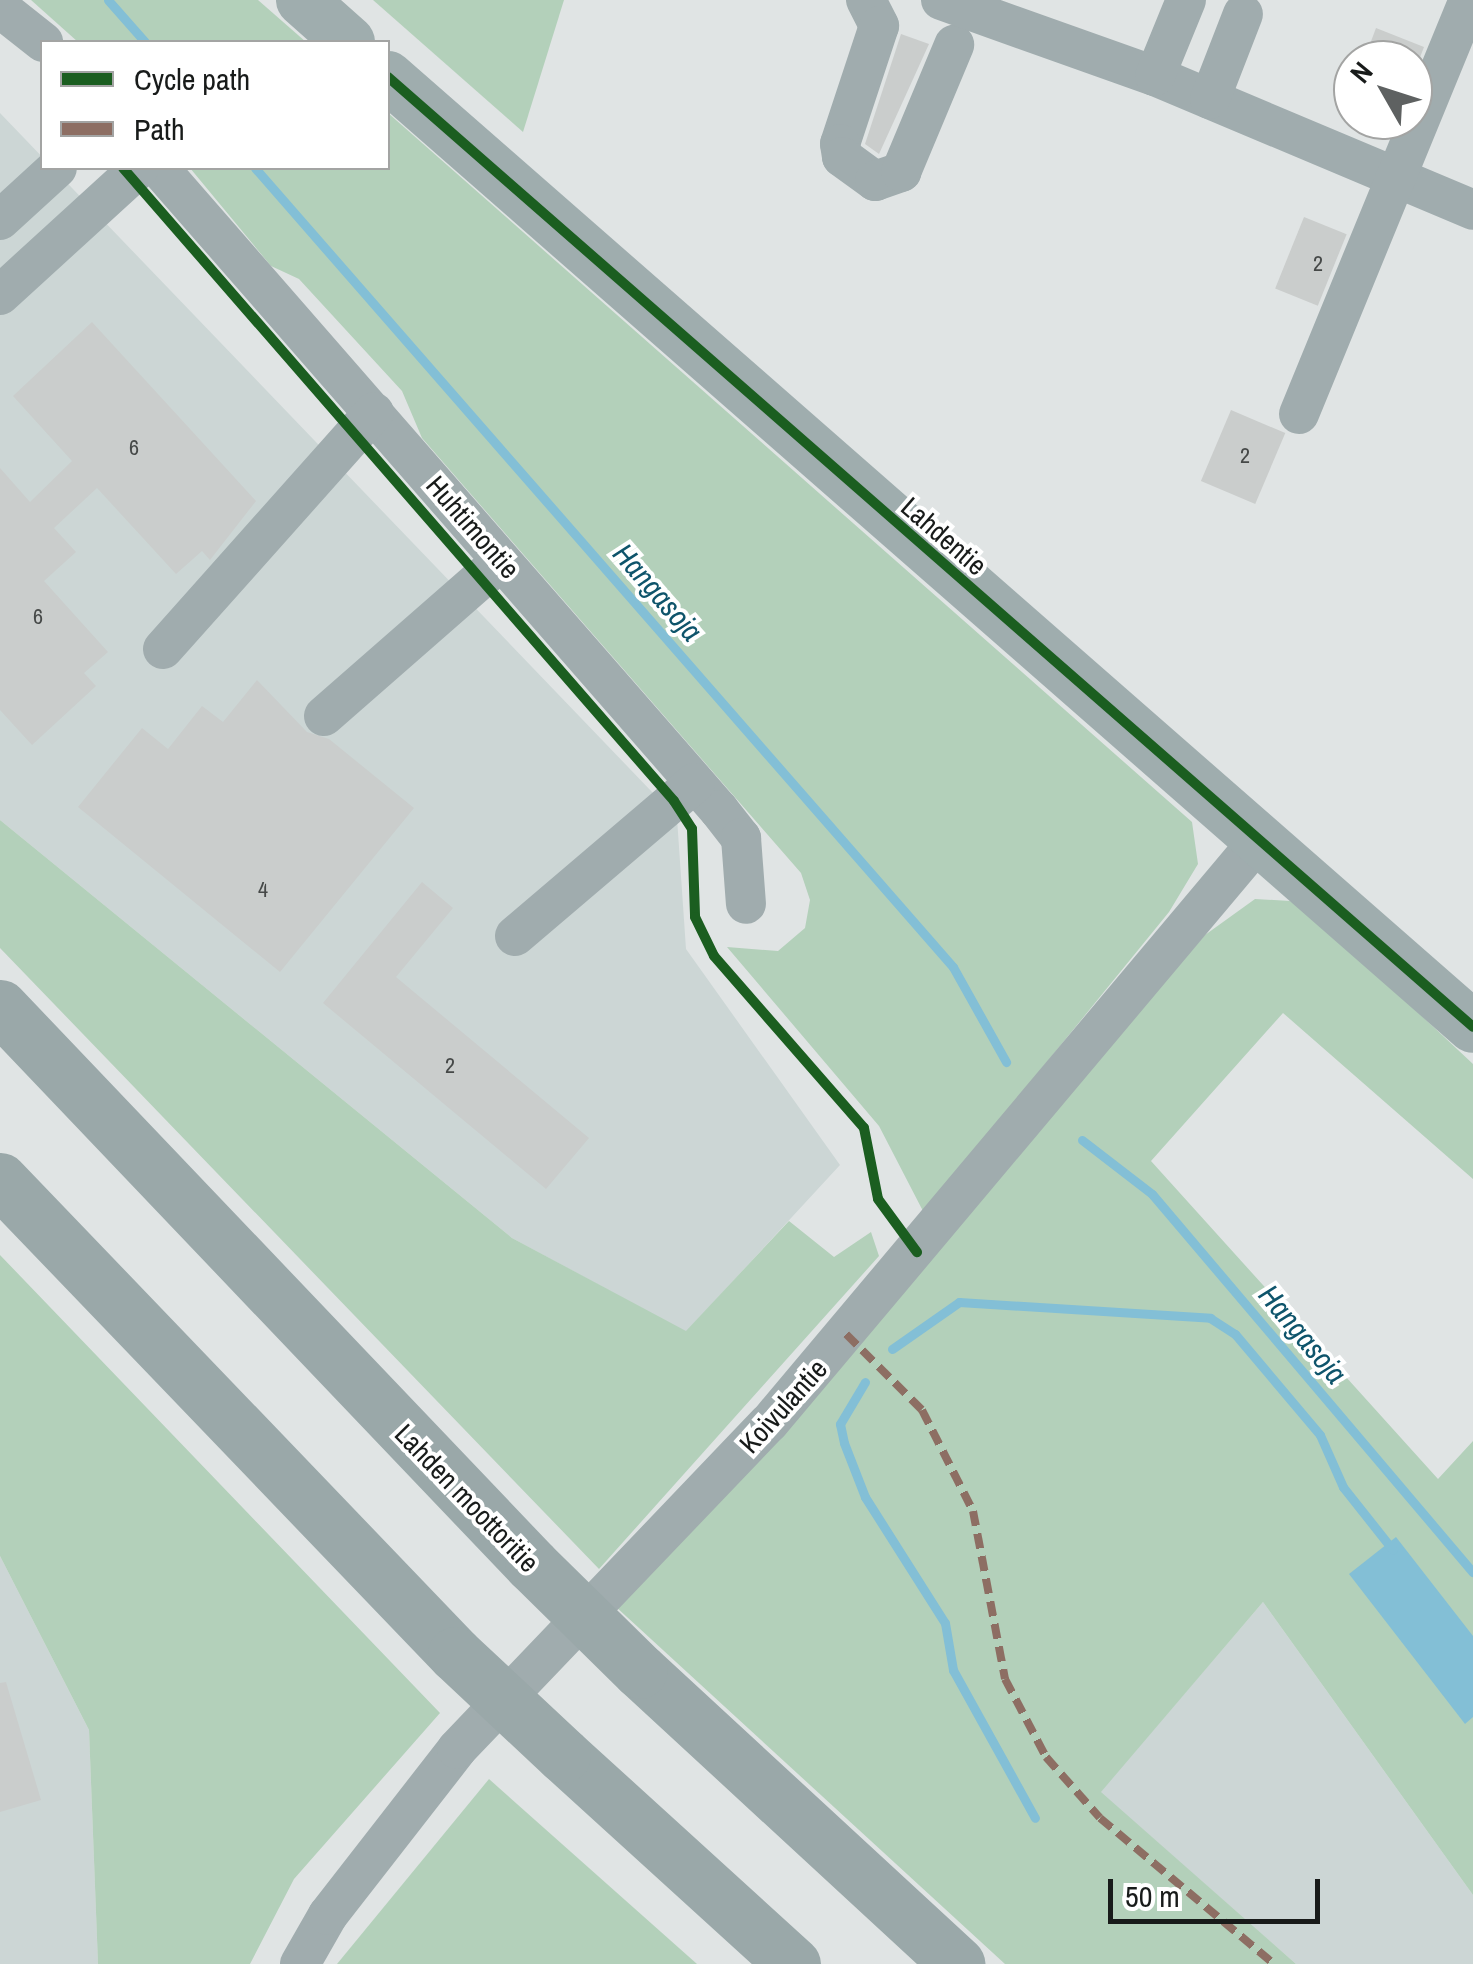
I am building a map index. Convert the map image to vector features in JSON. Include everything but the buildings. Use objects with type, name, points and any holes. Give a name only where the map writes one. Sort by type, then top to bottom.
[{"type":"highway","name":"Lahden moottoritie","points":[[0,1007],[532,1566],[958,1964]]},
{"type":"highway","points":[[0,1180],[455,1654],[794,1964]]},
{"type":"main road","points":[[302,0],[347,40]]},
{"type":"main road","name":"Lahdentie","points":[[390,79],[1473,1028]]},
{"type":"street","points":[[866,0],[879,26],[840,144],[842,157],[875,180],[901,172],[954,44]]},
{"type":"street","points":[[941,0],[1154,76],[1473,210]]},
{"type":"street","points":[[1154,76],[1186,0]]},
{"type":"street","points":[[1299,414],[1392,174],[1468,0]]},
{"type":"street","points":[[0,8],[40,40]]},
{"type":"street","points":[[1210,99],[1243,14]]},
{"type":"street","points":[[0,220],[54,170]]},
{"type":"street","points":[[0,295],[138,170]]},
{"type":"street","name":"Huhtimontie","points":[[161,170],[741,838],[746,904]]},
{"type":"street","points":[[163,650],[374,412]]},
{"type":"street","points":[[324,716],[502,561]]},
{"type":"street","points":[[515,936],[695,783]]},
{"type":"street","name":"Koivulantie","points":[[300,1964],[328,1915],[458,1749],[769,1423],[1259,840]]},
{"type":"shaded area","points":[[0,113],[40,155],[40,170],[55,170],[677,818],[686,949],[840,1165],[686,1332],[512,1238],[0,820]]},
{"type":"shaded area","points":[[0,1556],[89,1730],[98,1964],[0,1964]]},
{"type":"shaded area","points":[[1263,1602],[1473,1895],[1473,1964],[1296,1964],[1100,1792]]},
{"type":"green space","points":[[31,0],[258,0],[304,40],[76,40]]},
{"type":"green space","points":[[373,0],[564,0],[523,132]]},
{"type":"green space","points":[[390,115],[1192,822],[1198,864],[1169,912],[924,1213],[879,1126],[727,947],[778,951],[805,928],[810,900],[801,873],[422,438],[402,391],[299,279],[271,266],[192,170],[390,170]]},
{"type":"green space","points":[[0,820],[512,1238],[686,1331],[789,1221],[834,1257],[871,1232],[879,1256],[599,1569],[0,948]]},
{"type":"green space","points":[[1255,899],[1290,901],[1331,931],[1473,1064],[1473,1179],[1283,1013],[1151,1161],[1438,1479],[1473,1441],[1473,1895],[1263,1602],[1101,1792],[1296,1964],[1005,1964],[615,1606],[1205,935]]},
{"type":"green space","points":[[0,1255],[440,1713],[294,1879],[250,1964],[98,1964],[89,1730],[0,1556]]},
{"type":"green space","points":[[489,1779],[697,1964],[337,1964]]},
{"type":"water","points":[[1396,1537],[1473,1636],[1473,1717],[1465,1724],[1349,1574]]},
{"type":"waterway","name":"Hangasoja","points":[[108,0],[143,40]]},
{"type":"waterway","name":"Hangasoja","points":[[257,170],[953,967],[1006,1062]]},
{"type":"waterway","name":"Hangasoja","points":[[1082,1140],[1152,1194],[1473,1572]]},
{"type":"waterway","points":[[892,1349],[959,1302],[1210,1318],[1235,1334],[1320,1435],[1343,1487],[1393,1550]]},
{"type":"waterway","points":[[865,1382],[840,1424],[865,1497],[945,1623],[953,1670],[1035,1818]]},
{"type":"marked path","points":[[846,1334],[922,1410],[973,1511],[1005,1679],[1046,1757],[1100,1818],[1274,1964]]},
{"type":"cycle path","points":[[390,79],[1473,1027]]},
{"type":"cycle path","points":[[125,170],[674,801],[692,829],[695,917],[714,956],[864,1128],[878,1199],[917,1252]]}]
